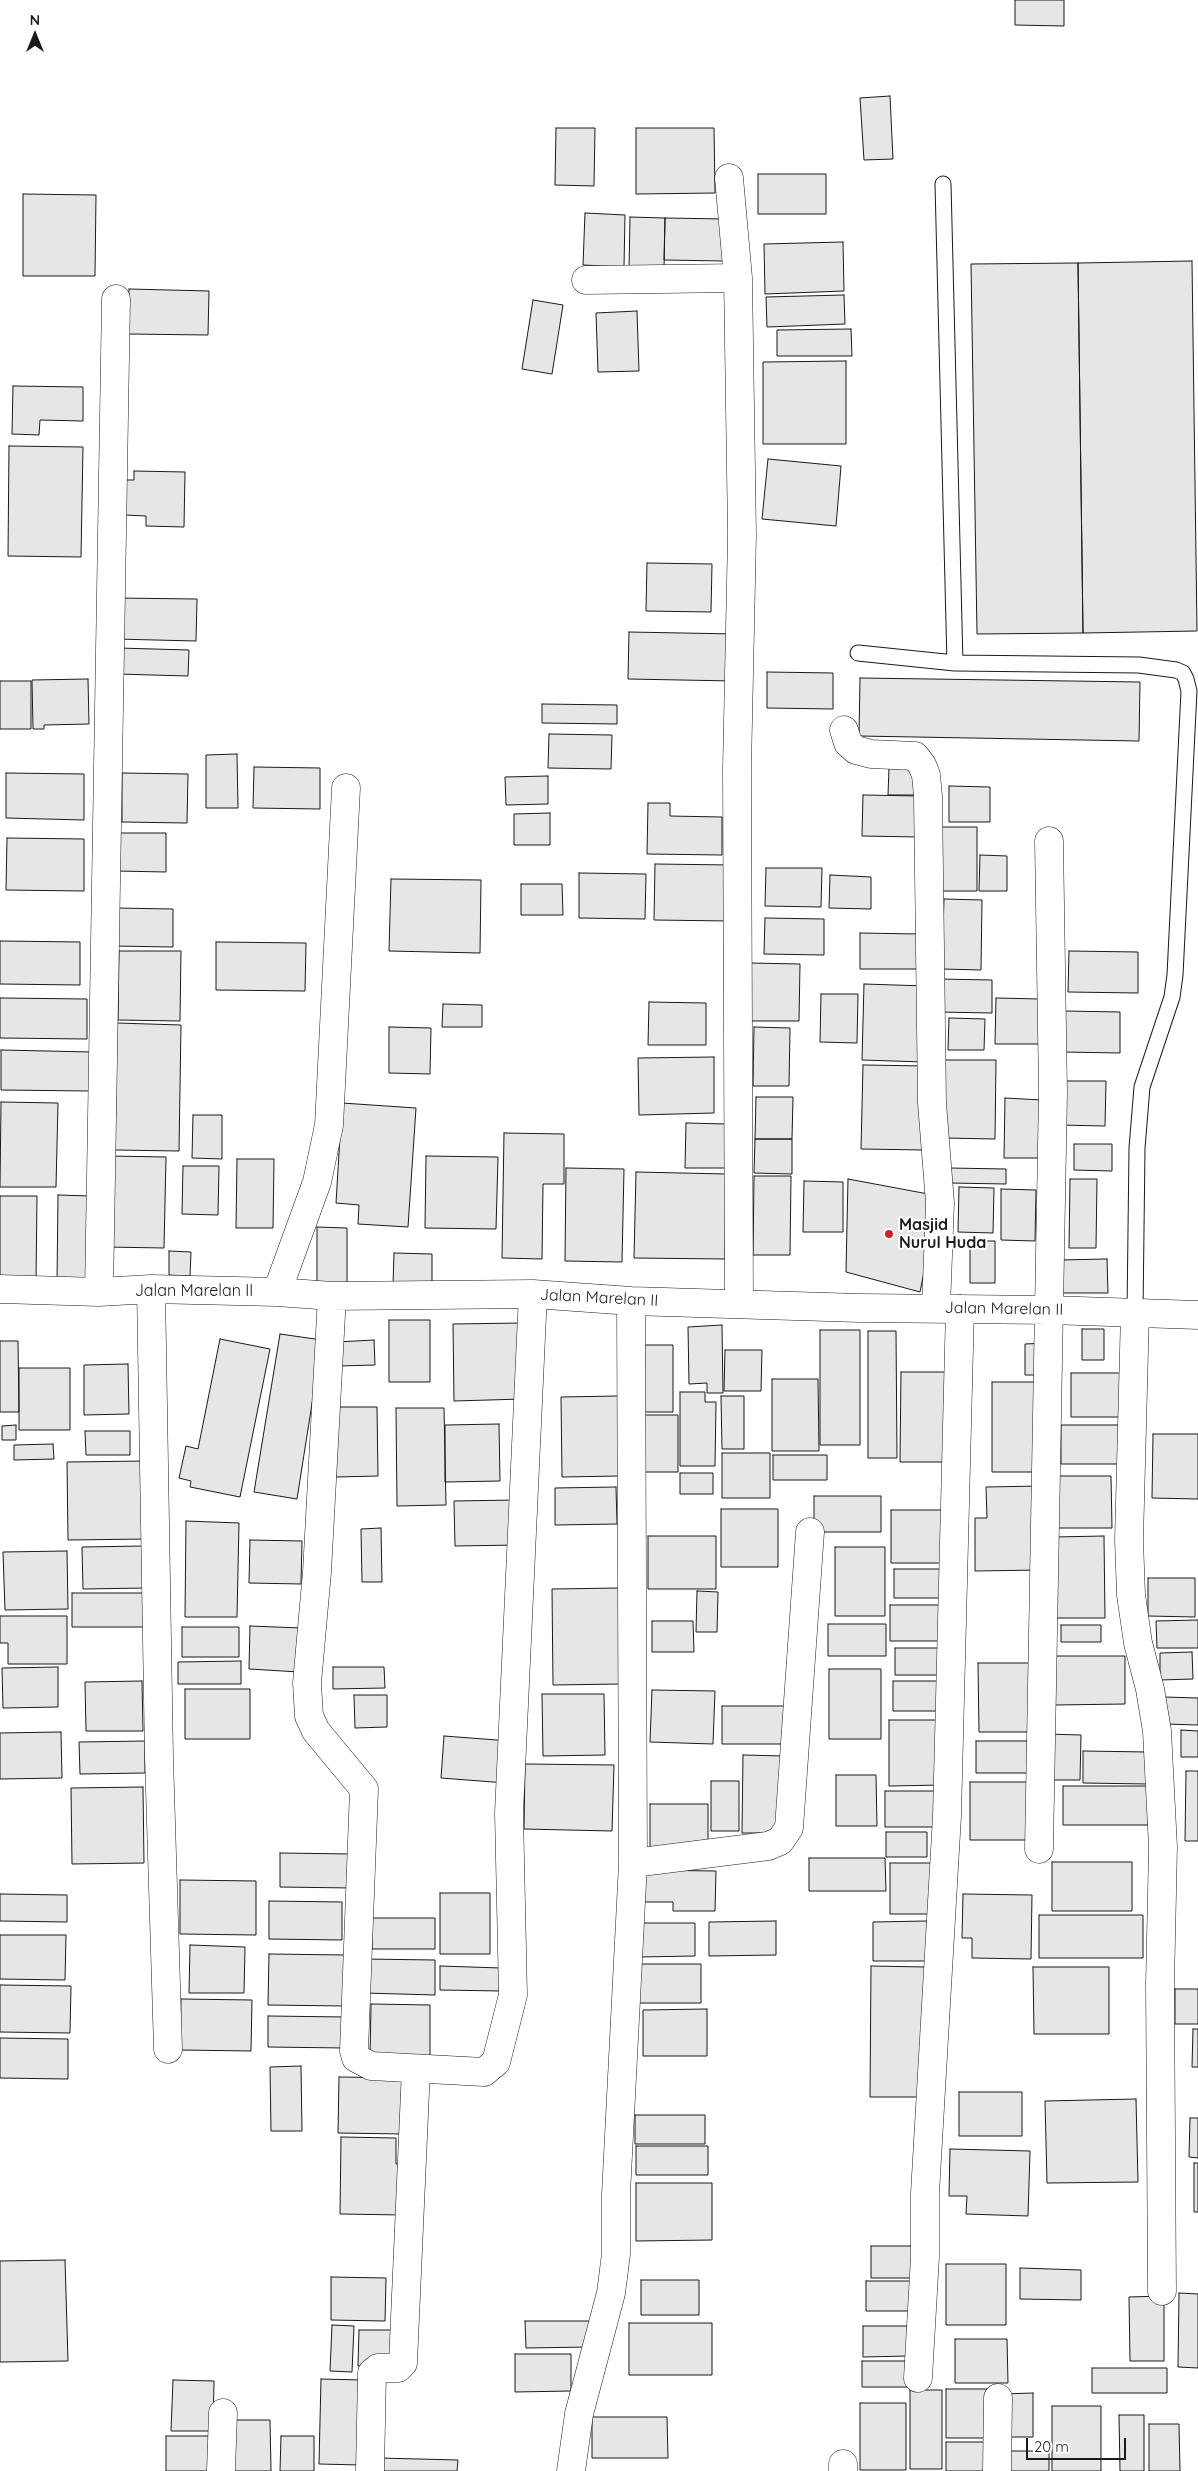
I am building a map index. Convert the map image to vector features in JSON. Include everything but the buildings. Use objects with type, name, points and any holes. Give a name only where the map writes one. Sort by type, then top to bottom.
[{"type":"street","points":[[729,178],[738,278],[742,535],[737,768],[739,1303]]},
{"type":"street","points":[[586,280],[738,278]]},
{"type":"street","points":[[99,1292],[116,299]]},
{"type":"street","points":[[844,730],[848,743],[856,750],[871,754],[915,756],[922,765],[926,775],[928,796],[932,1103],[948,1309],[947,1816],[925,2193],[925,2257],[918,2378]]},
{"type":"street","points":[[277,1292],[317,1182],[329,1125],[346,788]]},
{"type":"street","points":[[1040,1849],[1053,1092],[1050,841]]},
{"type":"street","name":"Jalan Marelan II","points":[[0,1289],[99,1292],[152,1289],[277,1292],[332,1296],[533,1294],[631,1301],[1198,1315]]},
{"type":"street","points":[[152,1289],[158,1747],[168,2049]]},
{"type":"street","points":[[332,1296],[317,1572],[307,1683],[309,1716],[316,1731],[364,1789],[354,2052],[356,2058],[371,2066],[484,2072],[496,2062],[513,1995],[509,1814],[533,1294]]},
{"type":"street","points":[[571,2471],[579,2414],[611,2293],[616,2254],[616,2194],[634,1863],[631,1301]]},
{"type":"street","points":[[1135,1313],[1129,1540],[1131,1595],[1138,1643],[1150,1689],[1156,1731],[1163,1847],[1160,1984],[1162,2291]]},
{"type":"street","points":[[634,1863],[768,1846],[780,1841],[789,1828],[810,1532]]},
{"type":"street","points":[[370,2471],[372,2373],[378,2368],[398,2368],[403,2363],[416,2068]]},
{"type":"street","points":[[997,2471],[998,2398]]},
{"type":"street","points":[[221,2471],[223,2412]]},
{"type":"lane","points":[[943,184],[955,663]]},
{"type":"lane","points":[[858,654],[955,663],[1139,664],[1176,670],[1183,673],[1186,680],[1189,691],[1175,975],[1172,997],[1142,1088],[1140,1104],[1137,1148],[1135,1313]]},
{"type":"place","name":"Masjid Nurul Huda","points":[[889,1234]]}]
